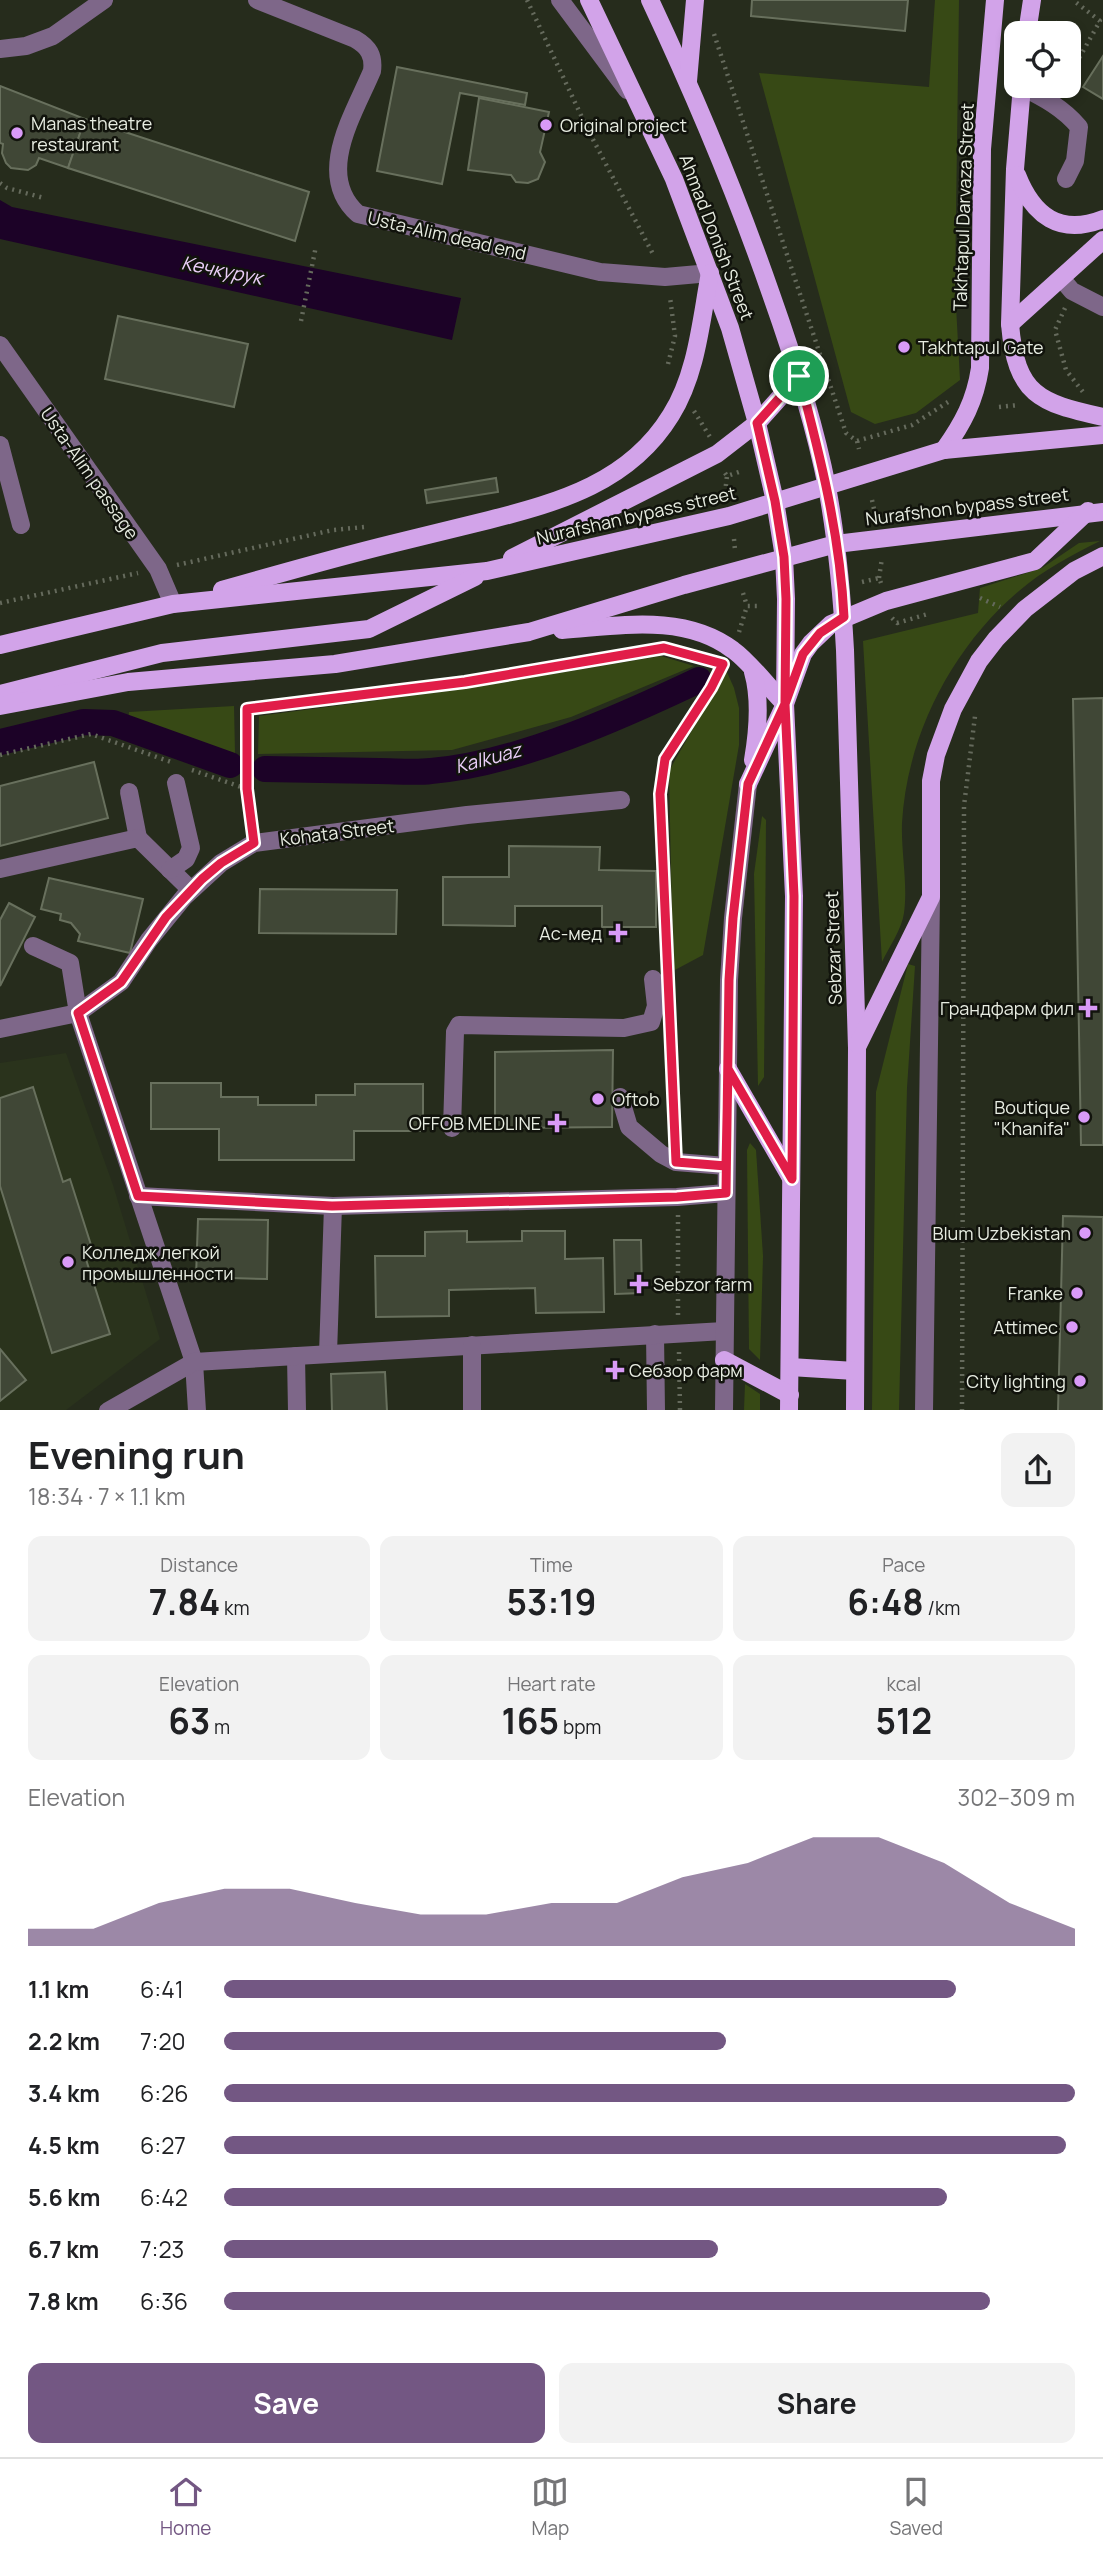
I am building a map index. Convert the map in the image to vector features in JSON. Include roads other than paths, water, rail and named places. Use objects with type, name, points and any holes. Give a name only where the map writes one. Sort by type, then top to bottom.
[{"type":"main road","name":"Ahmad Donish Street","points":[[589,0],[674,179],[710,273],[742,365],[775,501]]},
{"type":"main road","name":"Ahmad Donish Street","points":[[650,0],[688,81],[763,270],[799,376],[827,485]]},
{"type":"main road","points":[[688,81],[695,0]]},
{"type":"main road","points":[[1028,21],[1030,2]]},
{"type":"main road","name":"Takhtapul Darvaza Street","points":[[944,450],[967,416],[976,393],[979,368],[982,149],[994,3]]},
{"type":"main road","points":[[1021,98],[1014,169],[1010,324],[1016,359],[1027,385],[1037,396],[1064,408],[1103,417]]},
{"type":"main road","points":[[1014,169],[1032,202],[1055,222],[1079,227],[1103,219]]},
{"type":"main road","points":[[1010,324],[1067,284],[1103,240]]},
{"type":"main road","points":[[0,645],[173,604],[350,554],[540,507],[580,493],[612,476],[641,453],[681,399],[698,337],[710,273]]},
{"type":"main road","points":[[0,694],[162,653],[369,629],[717,454],[757,423],[799,376]]},
{"type":"main road","name":"Nurafshan bypass street","points":[[173,604],[487,571],[729,516],[944,450],[1103,436]]},
{"type":"main road","name":"Sebzar Street","points":[[827,485],[842,585],[844,617],[857,1048],[855,1410]]},
{"type":"main road","points":[[748,784],[785,704],[803,654],[820,633],[844,617],[886,601],[1035,561],[1095,512],[1103,500]]},
{"type":"main road","name":"Sebzar Street","points":[[775,501],[784,557],[785,704],[794,896],[790,1403]]},
{"type":"main road","name":"Nurafshon bypass street","points":[[836,544],[1095,512]]},
{"type":"main road","points":[[528,632],[836,544]]},
{"type":"main road","points":[[857,1048],[931,897],[932,781],[936,755],[953,709],[979,661],[1025,609],[1074,571],[1103,556]]},
{"type":"main road","points":[[0,706],[128,682],[335,664],[528,632],[625,625],[675,626],[697,632],[732,648],[785,704]]},
{"type":"main road","points":[[748,784],[758,720],[757,686],[753,672]]},
{"type":"main road","points":[[728,1069],[792,1179]]},
{"type":"main road","points":[[724,1360],[790,1403]]},
{"type":"main road","points":[[790,1367],[855,1371]]},
{"type":"street","points":[[0,49],[26,46],[46,39],[104,0]]},
{"type":"street","name":"Usta-Alim dead end","points":[[257,0],[355,39],[364,44],[370,52],[372,71],[345,137],[337,178],[347,204],[358,214],[600,272],[664,277],[710,273]]},
{"type":"street","points":[[560,0],[637,103]]},
{"type":"street","points":[[1044,98],[1068,114],[1079,127],[1074,162],[1066,179]]},
{"type":"street","points":[[1067,284],[1103,307]]},
{"type":"street","name":"Usta-Alim passage","points":[[0,345],[158,569],[173,604]]},
{"type":"street","points":[[0,444],[21,525]]},
{"type":"street","points":[[170,870],[186,859],[191,848],[176,783]]},
{"type":"street","points":[[724,1410],[726,1166],[733,918],[748,784]]},
{"type":"street","points":[[129,792],[138,838],[191,890]]},
{"type":"street","name":"Kohata Street","points":[[0,1029],[78,1013],[121,982],[160,925],[191,890],[221,863],[254,843],[467,815],[621,800]]},
{"type":"street","points":[[0,869],[138,838]]},
{"type":"street","points":[[924,1410],[931,897]]},
{"type":"street","points":[[33,946],[70,963],[78,1013],[194,1362],[197,1410]]},
{"type":"street","points":[[452,1128],[455,1032],[459,1025],[624,1028],[651,1022],[656,1006],[653,979]]},
{"type":"street","points":[[620,1097],[629,1127],[655,1149],[676,1162],[726,1166]]},
{"type":"street","points":[[138,1196],[332,1206],[677,1197],[726,1193]]},
{"type":"street","points":[[328,1354],[332,1206]]},
{"type":"street","points":[[108,1410],[194,1362],[724,1331]]},
{"type":"street","points":[[655,1334],[656,1410]]},
{"type":"street","points":[[472,1345],[472,1410]]},
{"type":"street","points":[[296,1356],[297,1410]]},
{"type":"water","name":"Кечкурук","points":[[0,200],[12,207],[461,298],[452,340],[0,239]]},
{"type":"waterway","name":"Kalkuaz","points":[[265,769],[418,772],[464,767],[568,737],[699,680]]},
{"type":"waterway","name":"Kalkuaz","points":[[0,742],[84,722],[113,723],[230,765]]},
{"type":"place","name":"Original project","points":[[546,125]]},
{"type":"place","name":"Manas theatre restaurant","points":[[17,133]]},
{"type":"place","name":"Takhtapul Gate","points":[[904,347]]},
{"type":"place","name":"Ас-мед","points":[[618,933]]},
{"type":"place","name":"Грандфарм фил","points":[[1088,1008]]},
{"type":"place","name":"Oftob","points":[[598,1099]]},
{"type":"place","name":"Boutique \"Khanifa\"","points":[[1084,1117]]},
{"type":"place","name":"OFFOB MEDLINE","points":[[557,1123]]},
{"type":"place","name":"Blum Uzbekistan","points":[[1085,1233]]},
{"type":"place","name":"Колледж легкой промышленности","points":[[68,1262]]},
{"type":"place","name":"Sebzor farm","points":[[639,1284]]},
{"type":"place","name":"Franke","points":[[1077,1293]]},
{"type":"place","name":"Attimec","points":[[1072,1327]]},
{"type":"place","name":"Себзор фарм","points":[[615,1370]]},
{"type":"place","name":"City lighting","points":[[1080,1381]]}]
